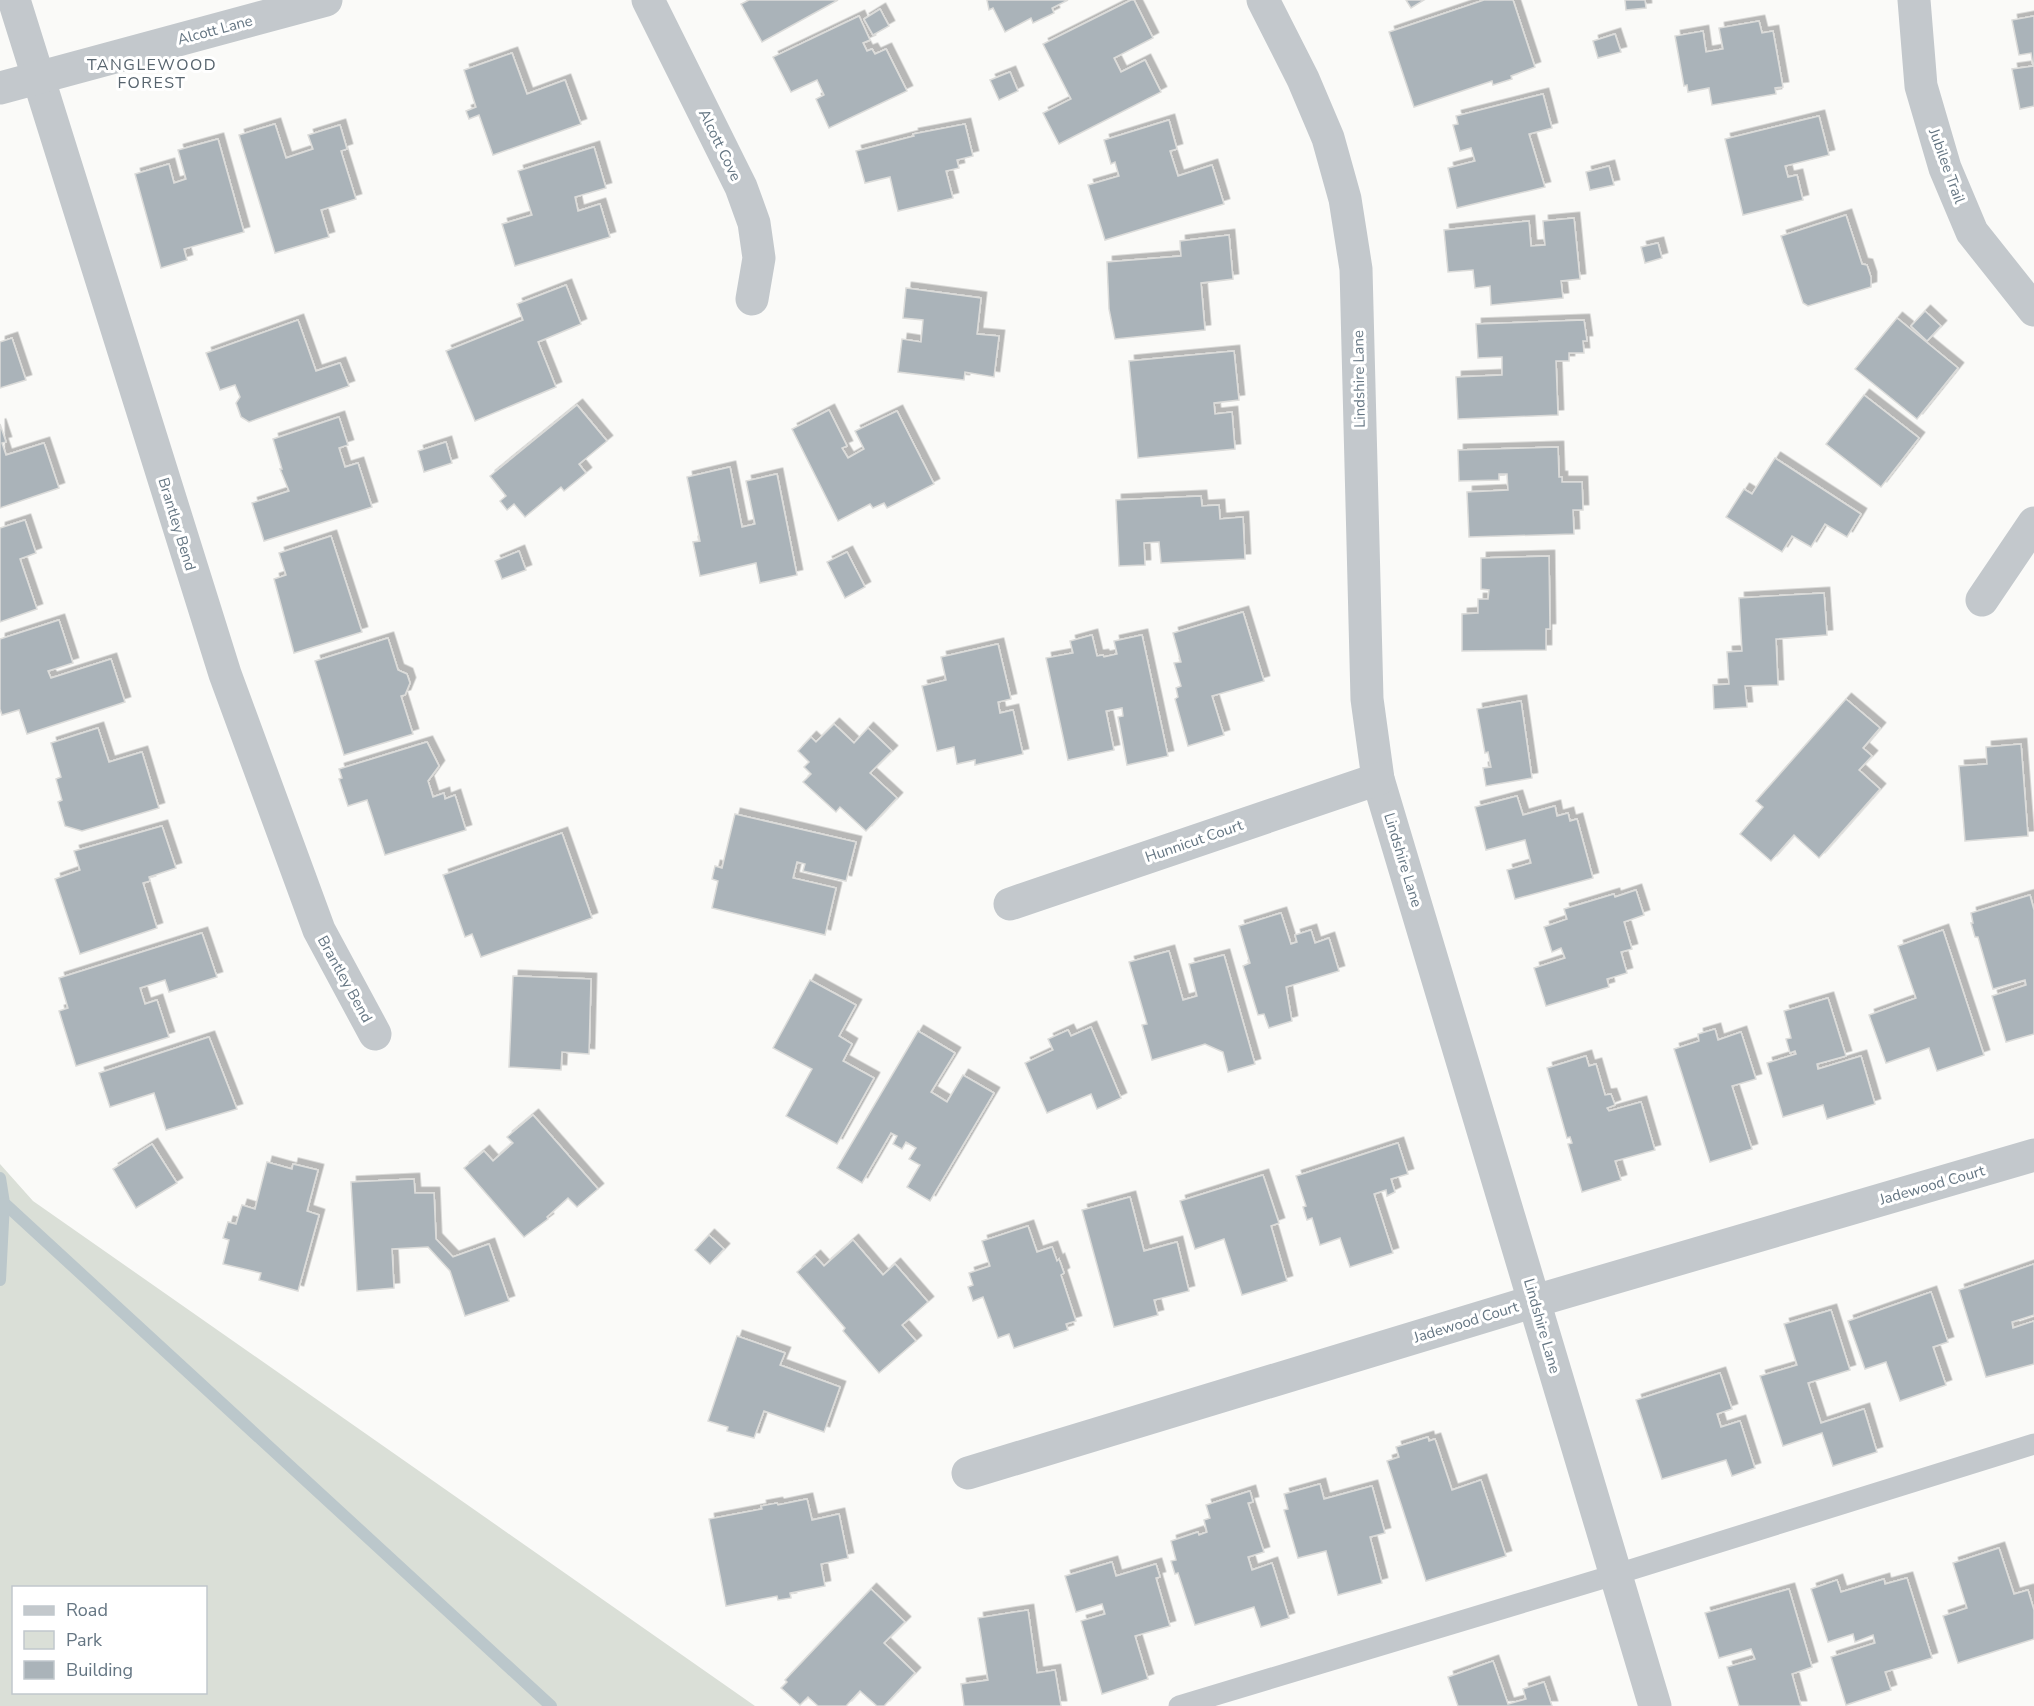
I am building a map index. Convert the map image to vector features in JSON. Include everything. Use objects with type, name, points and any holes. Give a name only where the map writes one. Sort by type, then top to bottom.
[{"type":"street","name":"Brantley Bend","points":[[14,0],[40,77],[68,176],[225,674],[319,930],[375,1034]]},
{"type":"street","name":"Alcott Lane","points":[[0,88],[326,0]]},
{"type":"street","name":"Alcott Cove","points":[[648,0],[741,187],[754,223],[759,258],[752,298]]},
{"type":"street","name":"Lindshire Lane","points":[[1263,0],[1303,79],[1328,138],[1344,198],[1356,269],[1367,699],[1378,779],[1655,1706]]},
{"type":"street","name":"Jubilee Trail","points":[[1914,0],[1921,86],[1945,168],[1972,232],[2034,310]]},
{"type":"street","points":[[1982,600],[2034,523]]},
{"type":"street","name":"Hunnicut Court","points":[[1010,904],[1378,779]]},
{"type":"street","name":"Jadewood Court","points":[[968,1473],[1535,1301],[2034,1155]]},
{"type":"lane","points":[[1179,1706],[1614,1575],[2034,1444]]},
{"type":"green space","points":[[0,1164],[33,1201],[755,1706],[0,1706]]},
{"type":"building","points":[[749,0],[838,0],[762,42],[741,4]]},
{"type":"building","points":[[987,0],[1068,0],[1052,8],[1054,13],[1033,23],[1031,18],[1005,32],[993,8],[989,10]]},
{"type":"building","points":[[1134,0],[1153,38],[1114,58],[1121,72],[1145,60],[1161,92],[1059,144],[1043,113],[1071,99],[1043,44]]},
{"type":"building","points":[[1406,0],[1424,0],[1411,8]]},
{"type":"building","points":[[1484,0],[1513,0],[1535,67],[1511,76],[1512,79],[1493,85],[1492,81],[1414,107],[1389,32]]},
{"type":"building","points":[[1625,0],[1645,0],[1646,8],[1626,10]]},
{"type":"building","points":[[880,9],[889,26],[873,35],[864,19]]},
{"type":"building","points":[[859,16],[870,40],[863,43],[867,51],[872,49],[875,54],[886,49],[907,91],[829,128],[816,99],[824,95],[817,80],[791,92],[773,57]]},
{"type":"building","points":[[2034,16],[2034,106],[2020,109],[2012,69],[2033,66],[2031,53],[2019,55],[2012,20]]},
{"type":"building","points":[[1759,21],[1762,33],[1773,31],[1783,87],[1775,88],[1776,94],[1712,105],[1709,88],[1688,92],[1687,85],[1684,86],[1675,36],[1703,31],[1706,52],[1723,49],[1719,28]]},
{"type":"building","points":[[1615,34],[1621,52],[1598,58],[1593,41]]},
{"type":"building","points":[[512,53],[527,94],[565,80],[581,124],[493,155],[479,115],[469,119],[466,111],[476,107],[464,70]]},
{"type":"building","points":[[1010,72],[1018,91],[999,100],[990,80]]},
{"type":"building","points":[[1543,94],[1552,128],[1529,134],[1545,187],[1457,208],[1448,168],[1475,161],[1471,148],[1460,151],[1453,125],[1458,124],[1456,116]]},
{"type":"building","points":[[1819,116],[1829,155],[1785,166],[1788,177],[1797,175],[1803,200],[1743,215],[1725,139]]},
{"type":"building","points":[[1169,120],[1177,149],[1170,151],[1178,176],[1212,165],[1224,204],[1105,240],[1088,185],[1119,176],[1115,162],[1111,164],[1104,140]]},
{"type":"building","points":[[275,124],[286,158],[313,149],[308,135],[340,125],[347,149],[341,151],[356,199],[321,210],[329,237],[275,253],[239,135]]},
{"type":"building","points":[[965,124],[973,156],[957,160],[959,168],[946,171],[953,198],[898,211],[890,177],[865,183],[856,151],[914,136],[913,134]]},
{"type":"building","points":[[218,139],[244,232],[184,249],[187,260],[161,268],[135,174],[169,164],[174,183],[186,179],[178,150]]},
{"type":"building","points":[[594,147],[606,188],[575,197],[578,211],[600,204],[610,237],[515,266],[502,224],[532,215],[518,171]]},
{"type":"building","points":[[1609,166],[1614,185],[1590,190],[1586,172]]},
{"type":"building","points":[[1846,215],[1862,264],[1867,265],[1871,287],[1808,306],[1803,303],[1781,236]]},
{"type":"building","points":[[1574,218],[1580,279],[1561,281],[1563,298],[1491,305],[1490,286],[1475,288],[1473,270],[1448,272],[1444,230],[1529,221],[1531,246],[1545,245],[1543,221]]},
{"type":"building","points":[[1229,235],[1233,279],[1201,283],[1205,330],[1115,339],[1109,309],[1107,262],[1181,256],[1180,241]]},
{"type":"building","points":[[1658,243],[1662,258],[1645,263],[1641,247]]},
{"type":"building","points":[[566,285],[581,324],[538,342],[556,387],[475,421],[446,351],[523,320],[517,304]]},
{"type":"building","points":[[906,288],[981,298],[977,334],[999,336],[994,377],[965,372],[964,380],[898,372],[902,339],[921,342],[923,320],[903,318]]},
{"type":"building","points":[[1925,311],[1941,326],[1927,341],[1911,326]]},
{"type":"building","points":[[1897,318],[1958,368],[1917,419],[1855,369]]},
{"type":"building","points":[[298,320],[316,371],[340,363],[349,386],[249,422],[241,417],[236,403],[240,397],[235,385],[220,390],[206,353]]},
{"type":"building","points":[[1584,320],[1587,341],[1583,341],[1584,353],[1569,353],[1569,361],[1556,361],[1558,415],[1458,419],[1456,377],[1502,375],[1502,357],[1478,358],[1476,324]]},
{"type":"building","points":[[12,338],[26,380],[0,388],[0,342]]},
{"type":"building","points":[[1234,351],[1239,400],[1214,403],[1215,414],[1232,412],[1235,449],[1138,458],[1129,361]]},
{"type":"building","points":[[1864,395],[1919,438],[1881,487],[1826,444]]},
{"type":"building","points":[[577,405],[607,441],[579,464],[586,473],[564,491],[561,487],[525,517],[514,504],[507,510],[500,501],[506,496],[490,476]]},
{"type":"building","points":[[829,410],[847,446],[842,448],[848,458],[864,449],[855,431],[897,411],[934,484],[887,508],[884,503],[873,508],[870,504],[838,521],[792,429]]},
{"type":"building","points":[[339,417],[348,445],[339,448],[345,467],[358,463],[372,507],[264,541],[252,503],[289,491],[280,469],[282,469],[273,439]]},
{"type":"building","points":[[0,424],[6,442],[2,443],[6,455],[44,443],[59,488],[0,508]]},
{"type":"building","points":[[446,442],[452,463],[424,472],[418,451]]},
{"type":"building","points":[[1558,447],[1559,477],[1562,477],[1562,482],[1582,482],[1583,510],[1573,510],[1574,534],[1469,537],[1467,492],[1508,490],[1507,474],[1499,474],[1499,480],[1459,481],[1458,450]]},
{"type":"building","points":[[1775,458],[1861,514],[1847,537],[1825,524],[1811,547],[1792,536],[1782,552],[1726,517],[1744,489],[1752,494]]},
{"type":"building","points":[[730,467],[742,527],[755,524],[746,481],[777,474],[797,575],[760,583],[756,563],[700,576],[693,542],[700,541],[687,477]]},
{"type":"building","points":[[1201,496],[1202,506],[1219,505],[1220,519],[1243,517],[1245,559],[1161,563],[1159,542],[1144,543],[1145,565],[1119,566],[1116,500]]},
{"type":"building","points":[[25,520],[36,553],[20,559],[37,609],[0,622],[0,528]]},
{"type":"building","points":[[331,536],[362,632],[294,653],[274,579],[286,575],[279,553]]},
{"type":"building","points":[[519,551],[526,570],[502,579],[495,561]]},
{"type":"building","points":[[847,552],[865,587],[845,598],[827,562]]},
{"type":"building","points":[[1549,556],[1550,629],[1546,629],[1546,650],[1462,651],[1462,614],[1478,613],[1478,599],[1488,599],[1489,590],[1481,589],[1481,558]]},
{"type":"building","points":[[1824,593],[1827,635],[1776,639],[1778,685],[1745,686],[1747,707],[1714,709],[1713,685],[1729,684],[1727,652],[1742,651],[1739,598]]},
{"type":"building","points":[[1243,612],[1264,681],[1212,696],[1224,735],[1188,746],[1175,699],[1178,697],[1176,688],[1181,686],[1174,663],[1181,662],[1173,633]]},
{"type":"building","points":[[59,620],[73,663],[48,671],[51,678],[111,659],[125,702],[27,734],[19,710],[2,715],[0,709],[0,639]]},
{"type":"building","points":[[1092,635],[1097,656],[1103,655],[1104,657],[1117,654],[1114,641],[1142,635],[1168,756],[1127,765],[1118,717],[1123,716],[1122,708],[1106,711],[1114,750],[1068,760],[1046,658],[1073,653],[1070,641]]},
{"type":"building","points":[[388,638],[398,670],[407,674],[410,683],[405,695],[401,696],[413,734],[344,755],[315,661]]},
{"type":"building","points":[[998,644],[1011,699],[998,702],[1000,713],[1013,710],[1023,754],[975,765],[975,760],[957,764],[954,747],[937,751],[922,686],[946,680],[941,657]]},
{"type":"building","points":[[1846,699],[1880,728],[1863,748],[1872,756],[1859,770],[1880,789],[1819,858],[1794,835],[1771,861],[1740,834],[1763,807],[1756,801]]},
{"type":"building","points":[[1521,701],[1532,778],[1486,786],[1483,768],[1491,767],[1488,752],[1485,753],[1477,709]]},
{"type":"building","points":[[834,724],[854,743],[868,728],[892,751],[870,773],[897,798],[866,831],[840,807],[836,812],[803,782],[811,774],[804,767],[809,762],[798,751],[811,737],[816,742]]},
{"type":"building","points":[[98,728],[109,762],[142,752],[159,808],[82,831],[65,826],[58,802],[62,800],[56,779],[61,777],[51,743]]},
{"type":"building","points":[[427,742],[439,766],[428,781],[433,797],[444,793],[445,799],[455,795],[466,830],[385,855],[367,800],[348,806],[339,779],[342,778],[339,769]]},
{"type":"building","points":[[2021,744],[2028,836],[1965,841],[1959,766],[1987,764],[1986,747]]},
{"type":"building","points":[[1517,796],[1523,815],[1555,806],[1557,816],[1568,813],[1570,821],[1577,819],[1593,878],[1515,899],[1507,870],[1531,863],[1525,840],[1486,850],[1475,807]]},
{"type":"building","points":[[735,814],[856,842],[846,881],[803,871],[805,864],[797,862],[793,878],[836,888],[825,935],[712,908],[718,881],[712,879],[715,866],[722,868]]},
{"type":"building","points":[[162,826],[176,868],[149,877],[150,881],[143,883],[157,928],[80,954],[55,879],[80,870],[74,851]]},
{"type":"building","points":[[562,833],[592,918],[481,957],[472,934],[465,937],[443,875]]},
{"type":"building","points":[[1636,890],[1644,915],[1624,922],[1632,949],[1621,952],[1627,973],[1607,979],[1609,987],[1546,1006],[1534,968],[1565,958],[1561,948],[1552,952],[1544,927],[1567,919],[1564,909]]},
{"type":"building","points":[[2030,895],[2034,910],[2034,1034],[2006,1042],[1992,996],[2026,985],[2025,980],[1993,989],[1978,937],[1975,937],[1971,913]]},
{"type":"building","points":[[1281,913],[1291,944],[1297,942],[1295,935],[1311,930],[1315,943],[1329,938],[1339,971],[1286,987],[1292,1021],[1269,1028],[1264,1014],[1258,1015],[1243,966],[1250,963],[1239,926]]},
{"type":"building","points":[[1943,930],[1984,1055],[1937,1071],[1929,1048],[1886,1063],[1869,1015],[1916,998],[1898,946]]},
{"type":"building","points":[[202,933],[217,977],[169,992],[165,980],[140,988],[145,1004],[157,1000],[169,1037],[76,1066],[59,1011],[68,1008],[59,978]]},
{"type":"building","points":[[1169,951],[1183,1000],[1197,996],[1189,964],[1224,955],[1255,1064],[1228,1072],[1223,1052],[1205,1044],[1152,1060],[1142,1025],[1147,1024],[1129,962]]},
{"type":"building","points":[[513,976],[591,979],[589,1054],[562,1052],[561,1070],[509,1067]]},
{"type":"building","points":[[810,980],[856,1005],[839,1036],[852,1044],[843,1061],[874,1078],[837,1144],[786,1116],[812,1069],[773,1048]]},
{"type":"building","points":[[1828,998],[1846,1056],[1817,1064],[1818,1069],[1861,1056],[1875,1104],[1827,1119],[1823,1105],[1783,1117],[1767,1063],[1796,1054],[1795,1051],[1790,1053],[1786,1039],[1791,1038],[1784,1011]]},
{"type":"building","points":[[1091,1027],[1121,1098],[1097,1109],[1091,1094],[1047,1113],[1025,1063],[1053,1050],[1048,1039],[1068,1030],[1071,1036]]},
{"type":"building","points":[[1715,1029],[1718,1040],[1741,1032],[1756,1079],[1732,1086],[1752,1149],[1710,1162],[1674,1049],[1699,1041],[1698,1034]]},
{"type":"building","points":[[918,1031],[955,1053],[931,1092],[947,1102],[963,1075],[994,1093],[930,1201],[907,1187],[920,1165],[909,1159],[916,1148],[906,1142],[902,1149],[893,1144],[897,1136],[891,1133],[862,1183],[837,1168]]},
{"type":"building","points":[[209,1037],[237,1109],[166,1130],[154,1093],[110,1107],[99,1073]]},
{"type":"building","points":[[1586,1056],[1589,1066],[1596,1064],[1605,1095],[1611,1094],[1615,1105],[1607,1108],[1609,1111],[1641,1102],[1655,1150],[1615,1161],[1621,1180],[1582,1192],[1568,1144],[1572,1143],[1570,1137],[1567,1138],[1547,1068]]},
{"type":"building","points":[[533,1115],[598,1189],[577,1207],[568,1198],[547,1217],[548,1219],[524,1237],[464,1168],[484,1151],[493,1161],[513,1143],[507,1137]]},
{"type":"building","points":[[1398,1143],[1408,1174],[1391,1179],[1395,1192],[1387,1196],[1386,1190],[1374,1194],[1393,1253],[1350,1267],[1340,1238],[1320,1245],[1312,1218],[1307,1220],[1303,1207],[1306,1206],[1296,1176]]},
{"type":"building","points":[[152,1144],[177,1183],[136,1208],[113,1169]]},
{"type":"building","points":[[267,1162],[292,1169],[293,1164],[318,1170],[307,1211],[319,1215],[298,1291],[259,1280],[261,1273],[223,1264],[229,1240],[223,1238],[228,1222],[236,1224],[242,1205],[255,1209]]},
{"type":"building","points":[[1263,1175],[1279,1223],[1271,1226],[1287,1281],[1242,1295],[1224,1239],[1195,1249],[1180,1201]]},
{"type":"building","points":[[414,1179],[415,1193],[434,1193],[436,1239],[453,1257],[489,1244],[509,1301],[465,1316],[450,1271],[428,1247],[392,1249],[394,1288],[357,1291],[351,1182]]},
{"type":"building","points":[[1130,1197],[1144,1251],[1177,1242],[1189,1291],[1154,1300],[1158,1315],[1114,1327],[1082,1210]]},
{"type":"building","points":[[1028,1226],[1037,1252],[1052,1247],[1057,1261],[1059,1259],[1064,1273],[1061,1275],[1076,1321],[1066,1324],[1068,1330],[1014,1348],[1009,1334],[998,1338],[983,1297],[973,1301],[968,1287],[973,1285],[969,1273],[990,1266],[982,1241]]},
{"type":"building","points":[[709,1235],[724,1249],[710,1264],[695,1250]]},
{"type":"building","points":[[853,1240],[883,1275],[895,1264],[928,1302],[902,1325],[916,1341],[879,1373],[843,1331],[845,1328],[797,1272],[815,1256],[824,1266]]},
{"type":"building","points":[[2034,1264],[2034,1315],[2012,1322],[2013,1328],[2034,1321],[2034,1364],[1986,1377],[1959,1290]]},
{"type":"building","points":[[1931,1292],[1948,1342],[1933,1347],[1946,1385],[1900,1401],[1886,1362],[1865,1369],[1848,1321]]},
{"type":"building","points":[[1831,1310],[1850,1370],[1808,1383],[1821,1423],[1864,1409],[1877,1452],[1833,1466],[1822,1433],[1783,1446],[1760,1376],[1797,1365],[1784,1324]]},
{"type":"building","points":[[737,1336],[785,1353],[780,1365],[840,1387],[824,1432],[764,1411],[754,1438],[727,1431],[728,1427],[708,1421]]},
{"type":"building","points":[[1720,1373],[1732,1409],[1717,1414],[1721,1427],[1740,1421],[1755,1468],[1732,1476],[1726,1460],[1662,1479],[1636,1400]]},
{"type":"building","points":[[1428,1437],[1429,1441],[1435,1439],[1452,1490],[1481,1480],[1506,1556],[1426,1581],[1387,1461],[1399,1457],[1396,1447]]},
{"type":"building","points":[[1320,1484],[1324,1499],[1372,1486],[1385,1533],[1370,1537],[1382,1583],[1338,1595],[1326,1551],[1298,1558],[1284,1510],[1288,1509],[1284,1494]]},
{"type":"building","points":[[1250,1491],[1253,1502],[1248,1503],[1264,1552],[1248,1557],[1252,1570],[1272,1563],[1289,1618],[1261,1627],[1254,1607],[1195,1625],[1178,1573],[1175,1574],[1171,1561],[1176,1560],[1171,1541],[1198,1532],[1199,1535],[1207,1532],[1204,1520],[1210,1518],[1206,1505]]},
{"type":"building","points":[[807,1499],[812,1520],[839,1514],[848,1558],[821,1564],[825,1586],[790,1593],[791,1598],[778,1600],[777,1596],[726,1606],[709,1519],[762,1509],[761,1506]]},
{"type":"building","points":[[1999,1548],[2014,1594],[2028,1590],[2034,1610],[2034,1639],[1958,1663],[1943,1616],[1967,1608],[1953,1563]]},
{"type":"building","points":[[1112,1562],[1116,1576],[1156,1564],[1160,1577],[1156,1578],[1170,1626],[1135,1636],[1148,1679],[1102,1694],[1081,1621],[1105,1614],[1102,1604],[1076,1612],[1065,1576]]},
{"type":"building","points":[[1907,1578],[1932,1658],[1885,1672],[1891,1690],[1846,1705],[1831,1657],[1875,1643],[1873,1635],[1855,1642],[1853,1634],[1828,1642],[1811,1589],[1837,1580],[1841,1592],[1884,1579],[1885,1584]]},
{"type":"building","points":[[871,1589],[905,1622],[884,1643],[915,1673],[884,1706],[877,1706],[860,1691],[846,1706],[818,1706],[808,1697],[800,1705],[781,1688],[787,1682],[785,1680]]},
{"type":"building","points":[[1789,1589],[1812,1667],[1792,1674],[1801,1706],[1739,1706],[1727,1667],[1755,1659],[1751,1649],[1719,1658],[1705,1613]]},
{"type":"building","points":[[1028,1610],[1037,1673],[1055,1670],[1061,1706],[964,1706],[961,1684],[988,1680],[978,1618]]},
{"type":"building","points":[[1493,1661],[1508,1704],[1526,1699],[1523,1689],[1544,1682],[1552,1706],[1458,1706],[1448,1677]]},
{"type":"waterway","points":[[0,1178],[4,1203],[551,1706]]},
{"type":"waterway","points":[[0,1280],[4,1203]]},
{"type":"district","name":"TANGLEWOOD FOREST","points":[[152,74]]}]
